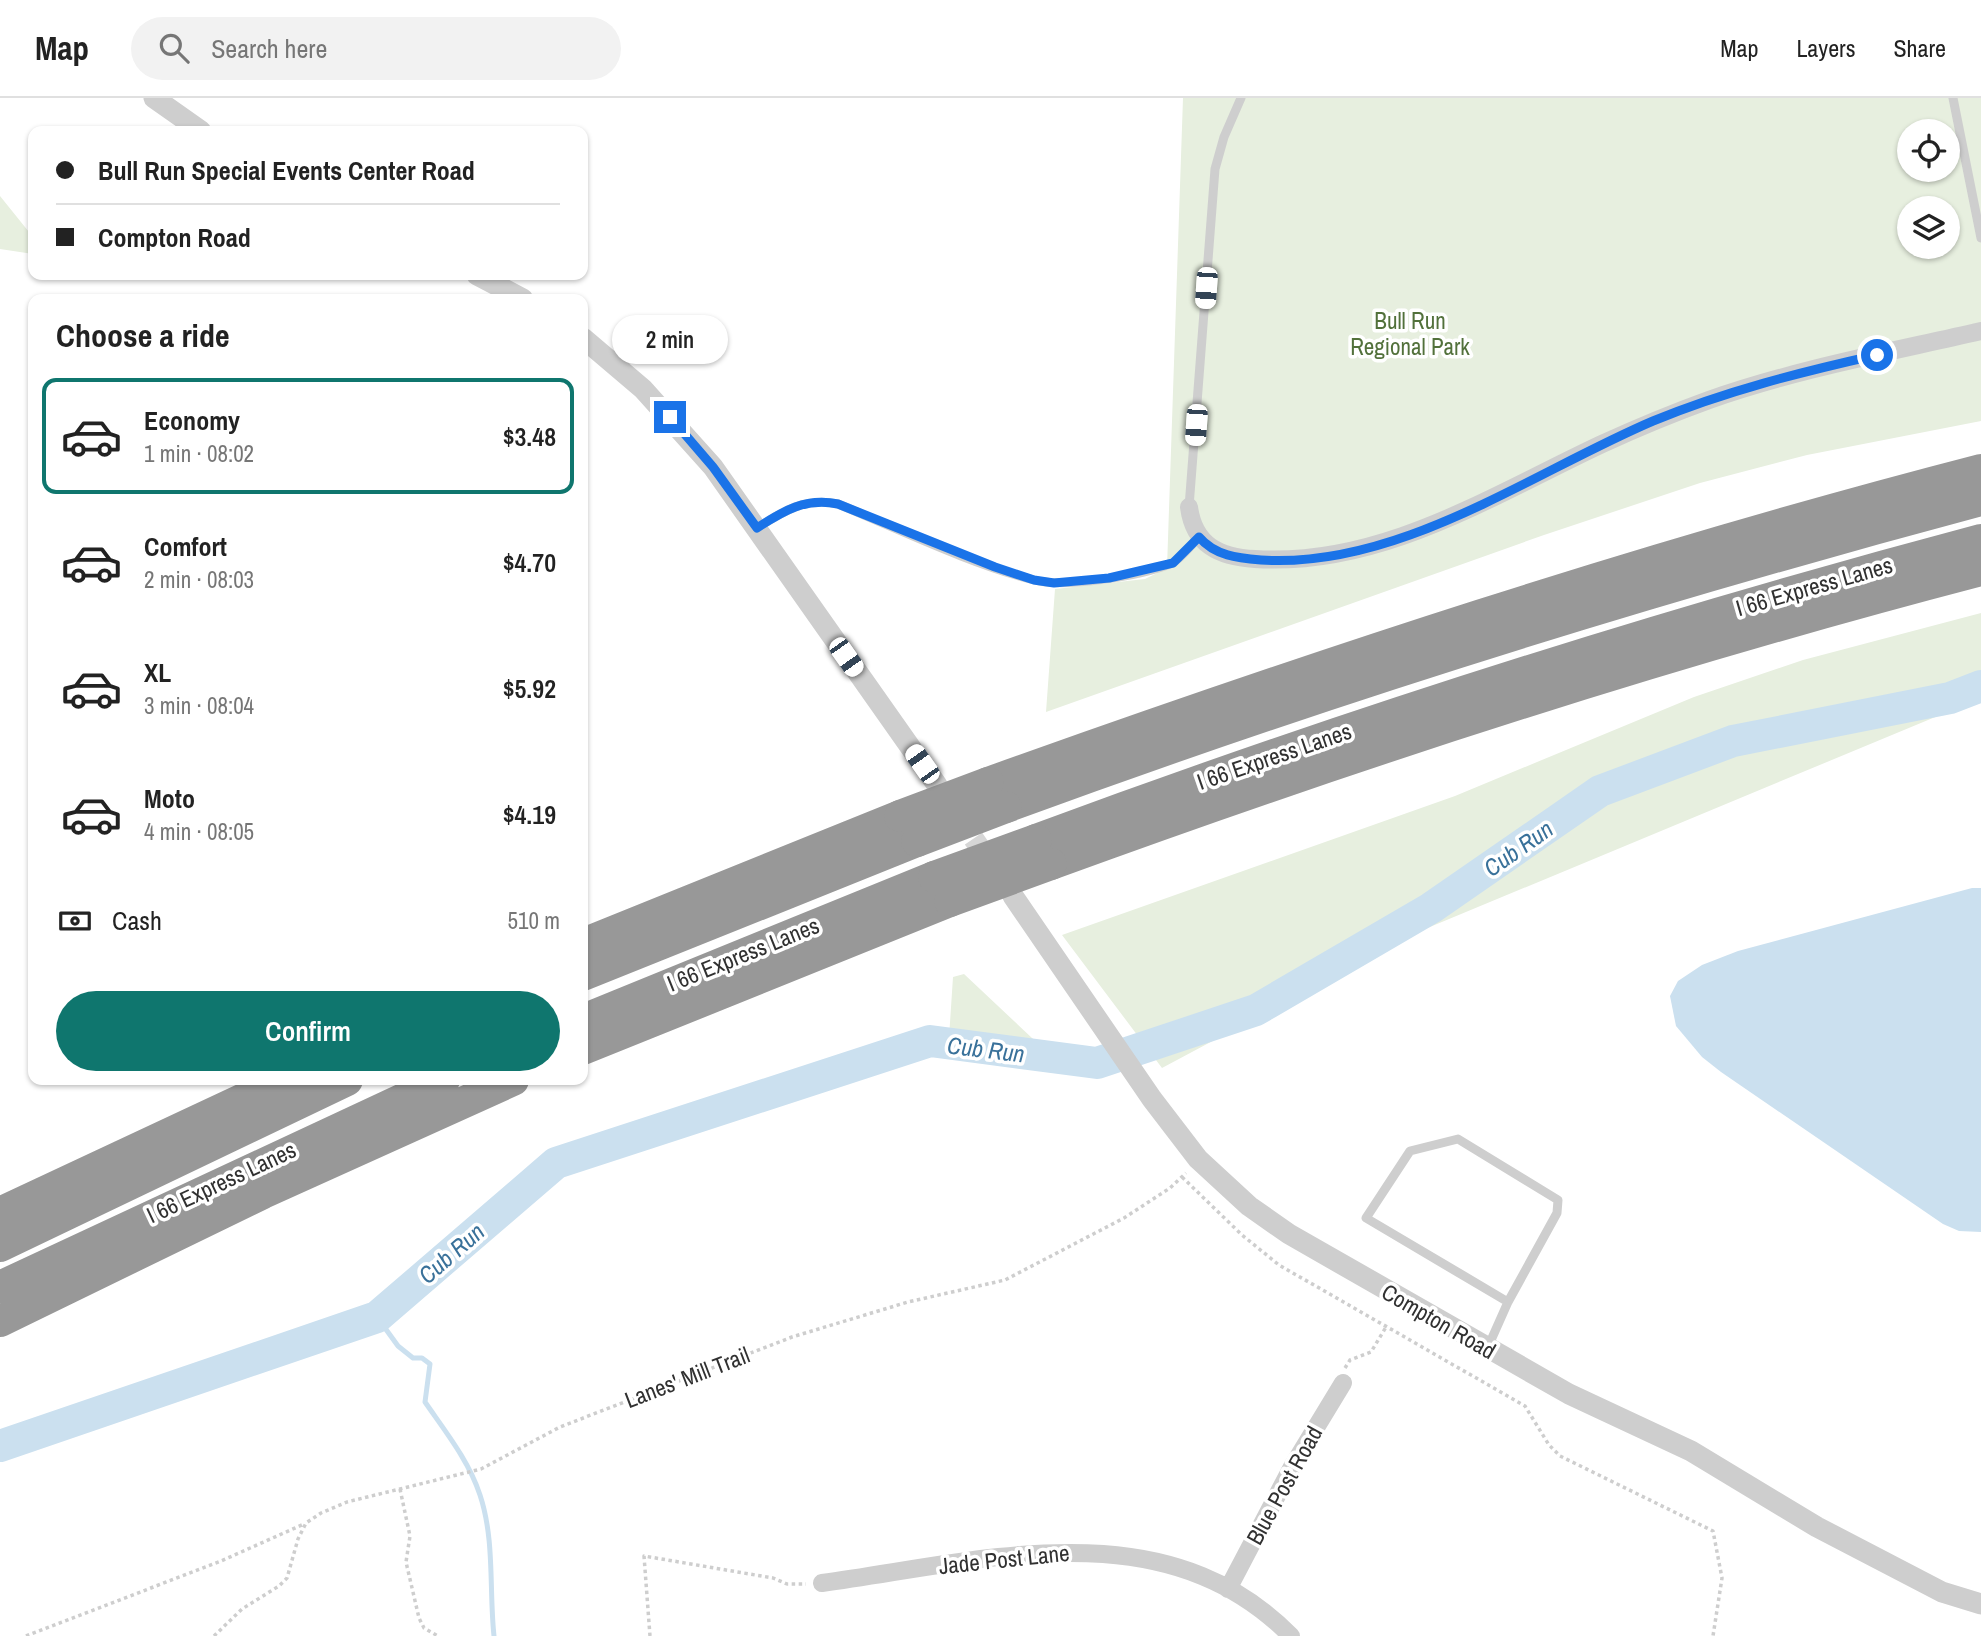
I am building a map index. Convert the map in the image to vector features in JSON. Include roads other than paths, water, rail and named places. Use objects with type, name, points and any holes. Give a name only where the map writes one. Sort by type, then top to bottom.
[{"type":"highway","points":[[588,942],[997,795],[1296,674],[1560,589],[1805,517],[1981,470]]},
{"type":"highway","name":"I 66 Express Lanes","points":[[997,795],[1605,605],[1981,500]]},
{"type":"highway","name":"I 66 Express Lanes","points":[[1043,852],[1504,679],[1695,620],[1981,540]]},
{"type":"highway","points":[[588,1047],[942,889],[1043,852],[1222,801],[1536,697],[1774,625],[1981,570]]},
{"type":"highway","name":"I 66 Express Lanes","points":[[588,973],[909,828]]},
{"type":"highway","name":"I 66 Express Lanes","points":[[588,1018],[942,889]]},
{"type":"highway","points":[[0,1213],[273,1085]]},
{"type":"highway","name":"I 66 Express Lanes","points":[[0,1246],[337,1085]]},
{"type":"highway","name":"I 66 Express Lanes","points":[[0,1287],[433,1085]]},
{"type":"highway","points":[[0,1321],[251,1198],[502,1085]]},
{"type":"street","points":[[154,98],[194,126]]},
{"type":"street","points":[[487,280],[513,294]]},
{"type":"street","points":[[1189,507],[1193,527],[1199,537],[1215,551],[1245,559],[1298,560],[1359,550],[1447,519],[1602,444],[1710,400],[1763,382],[1981,331]]},
{"type":"street","points":[[588,342],[643,389],[684,431],[757,528],[937,785]]},
{"type":"street","name":"Compton Road","points":[[1013,897],[1152,1099],[1198,1159],[1249,1206],[1289,1234],[1569,1394],[1692,1451],[1817,1527],[1942,1591],[1981,1604]]},
{"type":"street","name":"Blue Post Road","points":[[1228,1589],[1292,1467],[1343,1383]]},
{"type":"street","name":"Jade Post Lane","points":[[822,1583],[1014,1553],[1063,1550],[1111,1553],[1154,1561],[1228,1589],[1255,1606],[1291,1636]]},
{"type":"lane","points":[[1189,507],[1215,169],[1224,137],[1241,98]]},
{"type":"lane","points":[[1953,98],[1981,238]]},
{"type":"lane","points":[[757,528],[787,510],[820,500],[838,504],[995,567],[1034,580],[1054,583],[1109,578],[1173,563],[1199,537]]},
{"type":"lane","points":[[1487,1349],[1508,1302],[1557,1213],[1558,1200],[1458,1139],[1409,1151],[1366,1218],[1508,1302]]},
{"type":"water","points":[[1972,888],[1981,888],[1981,1232],[1959,1231],[1943,1224],[1721,1072],[1702,1057],[1676,1026],[1670,996],[1678,981],[1702,965],[1738,951]]},
{"type":"waterway","name":"Cub Run","points":[[0,1446],[377,1317],[556,1163],[930,1041],[1097,1063],[1256,1010],[1431,908],[1600,791],[1733,741],[1950,698],[1981,686]]},
{"type":"waterway","points":[[377,1317],[398,1346],[413,1358],[422,1358],[430,1364],[425,1402],[463,1458],[480,1495],[490,1547],[494,1636]]},
{"type":"tunnel","points":[[956,813],[993,867]]},
{"type":"park label","name":"Bull Run Regional Park","points":[[1410,333]]}]
